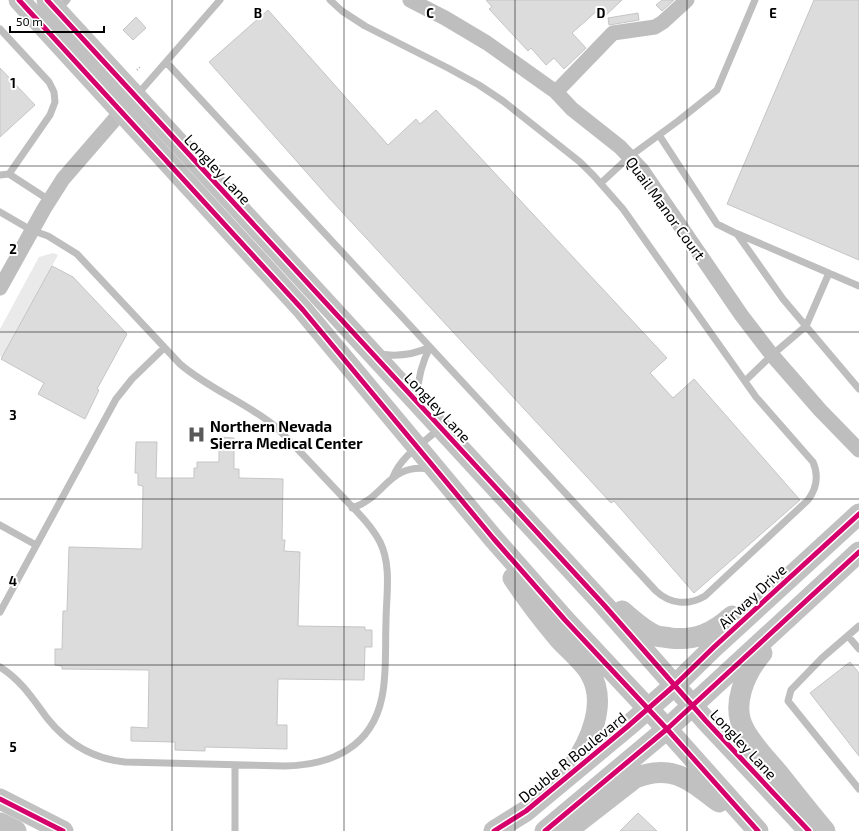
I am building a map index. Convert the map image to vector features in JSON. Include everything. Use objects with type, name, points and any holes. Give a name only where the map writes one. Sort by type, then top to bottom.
[{"type":"main road","name":"Longley Lane","points":[[19,0],[303,310],[493,538],[565,620],[661,697],[679,718],[809,831]]},
{"type":"main road","name":"Longley Lane","points":[[57,4],[136,96],[604,605],[661,697],[679,718],[757,831]]},
{"type":"main road","points":[[572,571],[644,628],[658,636],[688,639],[703,636],[716,628],[729,618],[808,545],[852,520]]},
{"type":"main road","name":"Airway Drive","points":[[661,697],[852,520]]},
{"type":"main road","points":[[493,538],[511,575],[533,607],[559,639],[590,672],[596,685],[598,701],[597,712],[588,739],[573,767],[556,787]]},
{"type":"main road","points":[[545,831],[679,718],[859,552]]},
{"type":"main road","points":[[798,609],[758,657],[746,676],[741,688],[739,701],[740,716],[744,730],[755,746],[825,831]]},
{"type":"main road","name":"Double R Boulevard","points":[[494,831],[526,810],[556,787],[661,697]]},
{"type":"main road","points":[[566,831],[635,778],[647,773],[659,771],[673,773],[690,780],[757,831]]},
{"type":"main road","points":[[0,799],[63,831]]},
{"type":"main road","points":[[0,823],[16,831]]},
{"type":"street","name":"Quail Manor Court","points":[[410,0],[445,18],[487,43],[556,92],[572,109],[608,137],[642,170],[742,316],[772,355],[820,410],[859,450]]},
{"type":"street","points":[[556,92],[613,33],[655,27],[663,22],[687,0]]},
{"type":"street","points":[[0,288],[49,200],[63,179],[136,96]]},
{"type":"lane","points":[[136,96],[220,0]]},
{"type":"lane","points":[[166,62],[656,591],[667,599],[680,602],[693,601],[704,596],[808,500],[815,488],[817,474],[816,468],[810,457],[764,407],[622,208],[601,183],[580,162],[497,98],[448,68],[365,26],[342,11],[330,0]]},
{"type":"lane","points":[[601,183],[629,157],[678,121],[716,90],[755,0]]},
{"type":"lane","points":[[0,29],[49,82],[54,92],[55,102],[50,115],[9,174]]},
{"type":"lane","points":[[659,135],[718,224],[737,234],[859,286]]},
{"type":"lane","points":[[0,175],[9,174],[49,200]]},
{"type":"lane","points":[[0,212],[32,230],[48,236],[70,249],[81,258],[164,348],[187,370],[262,416],[276,428],[372,529],[384,552],[387,566],[383,688],[379,708],[369,729],[355,744],[333,759],[298,766],[125,762],[97,756],[80,748],[63,736],[54,727],[22,685],[0,667]]},
{"type":"lane","points":[[737,234],[784,299],[859,389]]},
{"type":"lane","points":[[745,381],[772,355],[806,326],[829,273]]},
{"type":"lane","points":[[370,351],[379,354],[398,356],[416,353],[430,347]]},
{"type":"lane","points":[[418,403],[420,374],[422,365],[430,347]]},
{"type":"lane","points":[[0,612],[116,399],[129,382],[164,348]]},
{"type":"lane","points":[[392,479],[400,464],[441,428]]},
{"type":"lane","points":[[352,508],[366,503],[403,471],[412,468],[423,468],[438,472]]},
{"type":"lane","points":[[0,525],[36,545]]},
{"type":"lane","points":[[859,626],[822,658],[791,690],[788,701],[859,789]]},
{"type":"lane","points":[[848,636],[859,649]]},
{"type":"lane","points":[[235,765],[235,831]]},
{"type":"path","points":[[137,70],[141,66]]},
{"type":"shaded area","points":[[53,253],[58,255],[2,357],[0,356],[0,329],[39,257]]},
{"type":"building","points":[[486,0],[622,0],[604,17],[598,10],[572,33],[586,48],[564,69],[554,58],[546,65],[531,48],[528,51],[489,9],[492,7]]},
{"type":"building","points":[[662,0],[674,0],[662,11],[656,5]]},
{"type":"building","points":[[814,0],[859,0],[859,260],[727,204]]},
{"type":"building","points":[[268,10],[388,145],[416,119],[420,124],[436,110],[667,358],[650,373],[673,398],[694,379],[800,500],[694,593],[614,501],[611,503],[330,199],[209,62]]},
{"type":"building","points":[[638,13],[639,20],[609,25],[608,18]]},
{"type":"building","points":[[136,17],[146,28],[133,40],[123,30]]},
{"type":"building","points":[[0,68],[35,105],[0,137]]},
{"type":"building","points":[[52,266],[73,277],[127,334],[97,389],[99,390],[85,419],[38,394],[44,383],[1,359]]},
{"type":"building","points":[[219,437],[234,438],[234,469],[239,469],[239,478],[283,479],[282,540],[285,540],[284,551],[300,552],[298,626],[365,627],[365,630],[372,630],[372,647],[365,647],[364,680],[278,679],[277,725],[287,725],[287,749],[205,747],[205,751],[175,750],[175,742],[131,741],[131,727],[148,728],[149,670],[62,669],[62,666],[55,665],[55,649],[62,649],[63,611],[67,611],[69,547],[142,549],[143,486],[138,485],[138,473],[135,473],[136,442],[157,442],[156,478],[194,478],[194,468],[197,468],[197,462],[219,462]]},
{"type":"building","points":[[850,662],[859,673],[859,756],[810,693]]},
{"type":"building","points":[[638,813],[657,831],[620,831]]},
{"type":"cycle path","points":[[19,0],[303,310],[493,538],[565,620],[667,729],[758,831]]},
{"type":"cycle path","points":[[47,0],[604,605],[706,721],[809,831]]},
{"type":"cycle path","points":[[494,831],[526,811],[627,727],[675,685],[714,647],[859,514]]},
{"type":"cycle path","points":[[545,831],[667,729],[859,552]]},
{"type":"cycle path","points":[[0,799],[63,831]]},
{"type":"place","name":"Northern Nevada Sierra Medical Center","points":[[197,435]]}]
